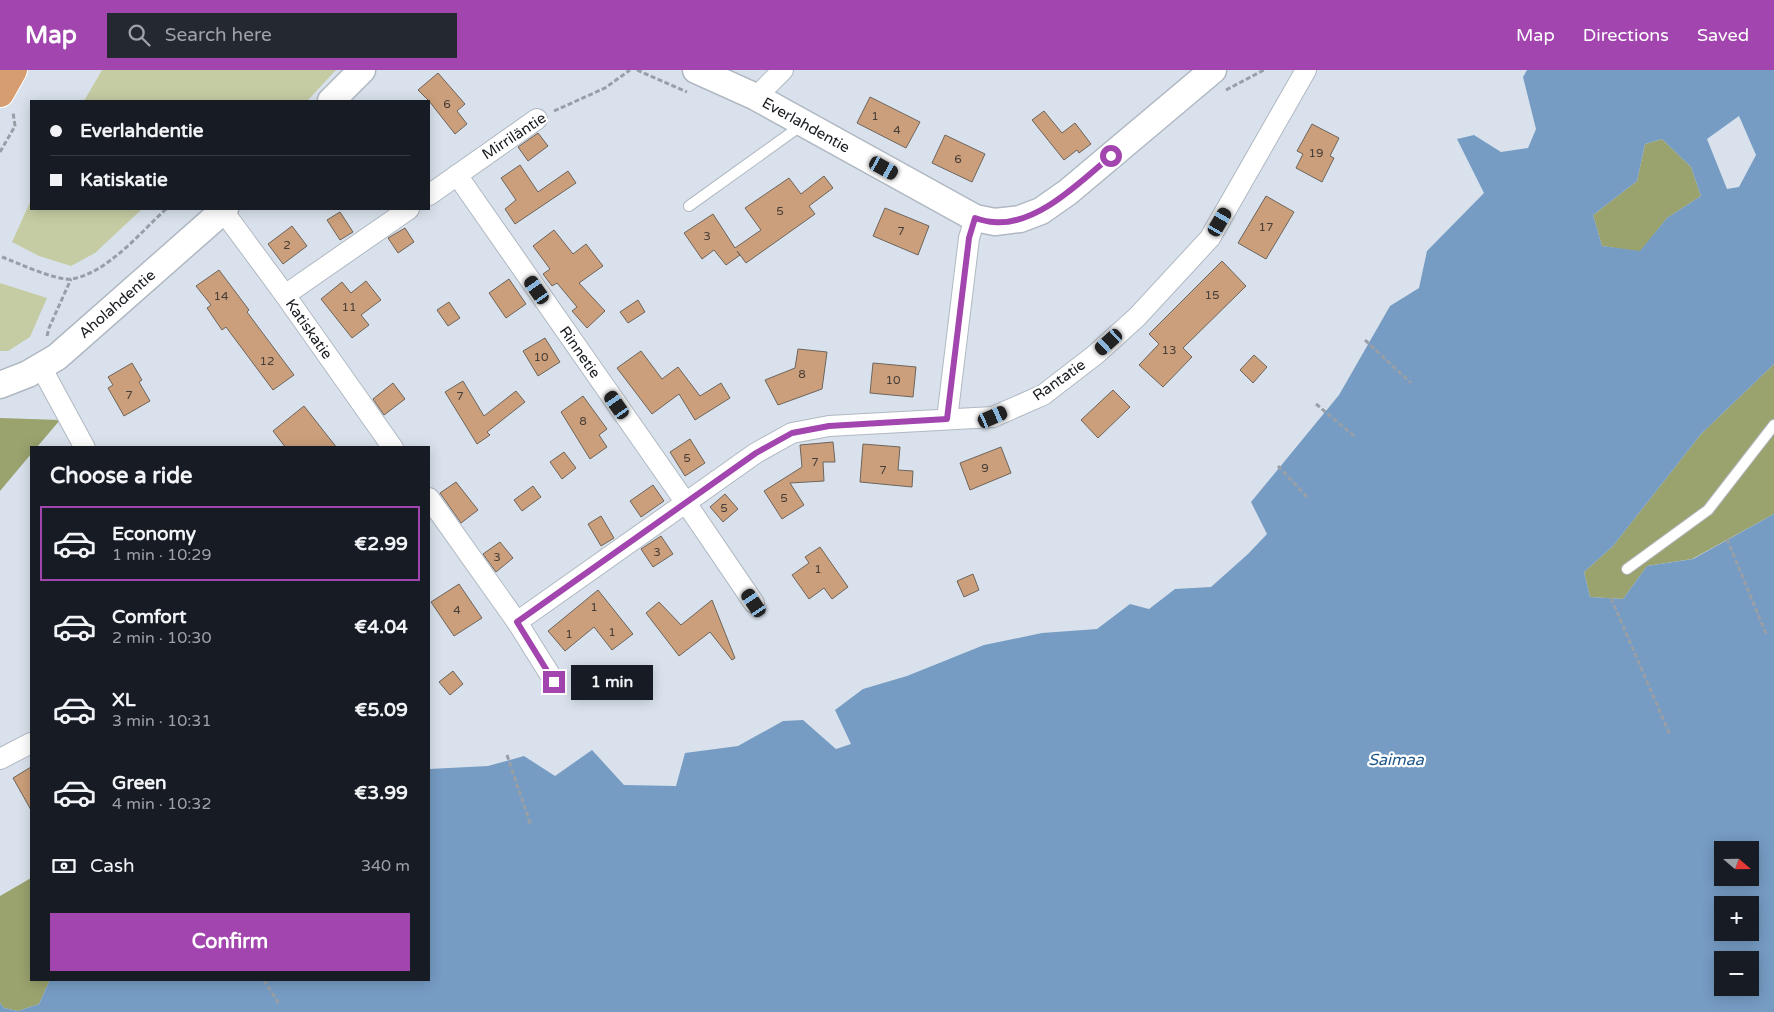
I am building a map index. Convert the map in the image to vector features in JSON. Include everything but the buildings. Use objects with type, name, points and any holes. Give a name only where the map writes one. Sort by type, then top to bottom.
[{"type":"highway","points":[[6,103],[13,70]]},
{"type":"street","points":[[332,100],[362,70]]},
{"type":"street","points":[[756,97],[783,70]]},
{"type":"street","name":"Rantatie","points":[[517,622],[756,453],[792,433],[829,426],[993,417],[1043,395],[1095,355],[1137,317],[1210,238],[1249,173],[1306,70]]},
{"type":"street","name":"Everlahdentie","points":[[694,82],[756,97],[975,218],[995,222],[1020,219],[1041,211],[1219,80]]},
{"type":"street","name":"Mirriläntie","points":[[430,194],[537,119]]},
{"type":"street","name":"Rinnetie","points":[[457,176],[754,603]]},
{"type":"street","name":"Katiskatie","points":[[224,210],[392,446]]},
{"type":"street","name":"Aholahdentie","points":[[0,386],[41,367],[57,357],[224,210]]},
{"type":"street","points":[[285,295],[408,210]]},
{"type":"street","points":[[947,419],[969,238],[975,218]]},
{"type":"street","points":[[41,367],[83,446]]},
{"type":"street","points":[[430,499],[517,622],[554,682]]},
{"type":"street","points":[[0,759],[30,744]]},
{"type":"lane","points":[[689,206],[804,124]]},
{"type":"lane","points":[[1627,569],[1708,510],[1774,424]]},
{"type":"path","name":"Mirriläntie","points":[[537,119],[605,88],[630,70]]},
{"type":"path","points":[[637,70],[694,82]]},
{"type":"path","points":[[1219,80],[1264,70]]},
{"type":"path","points":[[0,152],[15,126],[6,103]]},
{"type":"path","points":[[2,257],[38,271],[71,279],[92,271],[110,261],[165,210]]},
{"type":"path","points":[[1365,340],[1411,383]]},
{"type":"path","points":[[1316,404],[1354,436]]},
{"type":"path","points":[[1278,466],[1309,499]]},
{"type":"path","points":[[1727,539],[1767,636]]},
{"type":"path","points":[[1611,598],[1670,735]]},
{"type":"path","points":[[507,755],[531,826]]},
{"type":"path","points":[[265,981],[279,1004]]},
{"type":"green space","points":[[102,70],[336,70],[308,100],[85,100]]},
{"type":"green space","points":[[1662,139],[1691,167],[1701,196],[1667,218],[1640,252],[1602,246],[1593,215],[1637,181],[1645,144]]},
{"type":"green space","points":[[30,202],[30,210],[141,210],[95,253],[71,266],[39,256],[12,242]]},
{"type":"green space","points":[[0,283],[47,298],[30,337],[8,351],[0,351]]},
{"type":"green space","points":[[1774,364],[1774,514],[1692,559],[1647,566],[1623,599],[1590,597],[1584,572],[1613,546],[1701,434]]},
{"type":"green space","points":[[0,418],[60,420],[38,446],[30,446],[30,455],[0,491]]},
{"type":"green space","points":[[30,879],[30,981],[50,981],[39,1004],[18,1011],[4,1008],[0,1003],[0,896]]},
{"type":"water","name":"Saimaa","points":[[1527,70],[1774,70],[1774,364],[1701,434],[1613,546],[1584,572],[1590,597],[1623,599],[1647,566],[1693,559],[1774,514],[1774,1012],[0,1012],[0,1003],[4,1008],[18,1011],[39,1004],[50,981],[430,981],[430,769],[488,766],[524,756],[555,776],[592,750],[624,785],[676,786],[685,753],[738,746],[783,721],[803,720],[836,749],[851,744],[835,710],[863,689],[907,676],[984,645],[1042,633],[1097,629],[1130,604],[1149,609],[1175,589],[1211,587],[1267,534],[1251,502],[1339,395],[1390,306],[1419,288],[1427,251],[1484,193],[1457,139],[1474,135],[1501,152],[1528,148],[1536,129],[1523,77]],"holes":[[[1739,116],[1756,155],[1739,187],[1727,189],[1707,139]],[[1662,139],[1691,167],[1701,196],[1667,218],[1640,251],[1602,246],[1593,215],[1637,181],[1645,144]]]},
{"type":"route","points":[[554,682],[517,622],[756,453],[792,433],[829,426],[947,419],[969,238],[975,218],[995,222],[1020,219],[1041,211],[1068,192],[1111,156]]}]
